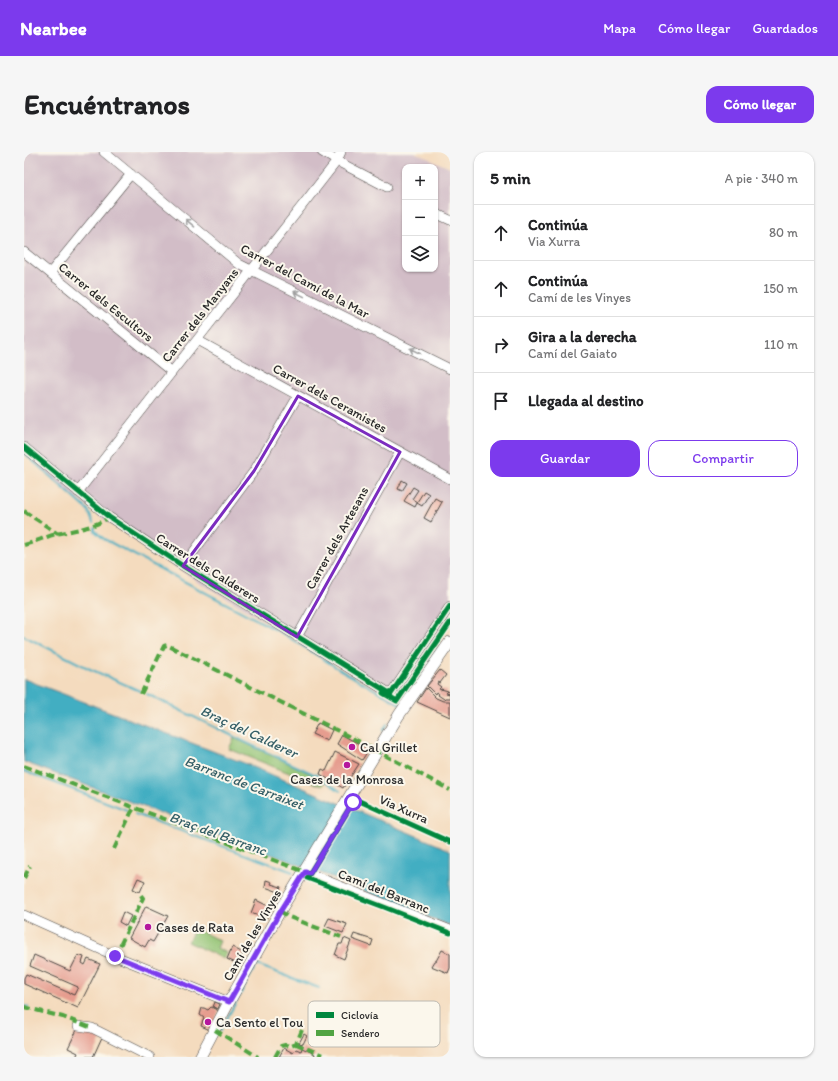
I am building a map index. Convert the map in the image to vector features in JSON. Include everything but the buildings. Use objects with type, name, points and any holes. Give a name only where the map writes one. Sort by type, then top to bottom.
[{"type":"main road","name":"Camí de les Vinyes","points":[[200,1057],[280,912],[307,871],[345,804],[400,715],[449,646]]},
{"type":"street","name":"Carrer del Camí de la Mar","points":[[104,152],[239,264],[450,369]]},
{"type":"street","points":[[322,152],[387,187]]},
{"type":"street","name":"Carrer dels Manyans","points":[[78,492],[337,161],[341,152]]},
{"type":"street","points":[[50,273],[131,174]]},
{"type":"street","points":[[438,214],[450,220]]},
{"type":"street","name":"Carrer dels Escultors","points":[[24,252],[172,372]]},
{"type":"street","name":"Carrer dels Ceramistes","points":[[197,340],[450,479]]},
{"type":"street","points":[[182,566],[254,471],[298,396]]},
{"type":"street","name":"Carrer dels Calderers","points":[[24,447],[109,517],[182,566],[390,694],[450,606]]},
{"type":"street","name":"Carrer dels Artesans","points":[[297,637],[400,452]]},
{"type":"street","name":"Camí del Barranc","points":[[307,871],[450,930]]},
{"type":"street","points":[[24,915],[115,956],[229,1002]]},
{"type":"street","points":[[78,1026],[92,1028],[150,1057]]},
{"type":"highlighted area","points":[[298,396],[400,452],[297,637],[183,566],[254,471]]},
{"type":"shaded area","points":[[24,152],[414,152],[450,168],[450,621],[397,701],[296,639],[200,583],[105,520],[72,494],[24,452]]},
{"type":"green space","points":[[234,738],[325,781],[322,786],[229,749]]},
{"type":"green space","points":[[195,928],[220,941],[217,948],[227,953],[224,959],[188,942]]},
{"type":"water","name":"Barranc de Carraixet","points":[[24,679],[244,763],[450,850],[450,926],[321,873],[24,762]]},
{"type":"waterway","points":[[24,453],[88,510],[93,523]]},
{"type":"waterway","points":[[95,528],[95,531],[104,539],[280,632],[342,671],[400,704],[438,648]]},
{"type":"waterway","name":"Braç del Calderer","points":[[24,636],[90,669],[140,691]]},
{"type":"waterway","name":"Braç del Calderer","points":[[147,694],[318,776],[340,791]]},
{"type":"waterway","name":"Braç del Calderer","points":[[383,731],[387,724]]},
{"type":"waterway","name":"Braç del Barranc","points":[[24,771],[127,810]]},
{"type":"waterway","name":"Braç del Barranc","points":[[135,814],[293,872]]},
{"type":"waterway","points":[[220,1031],[258,962]]},
{"type":"waterway","points":[[257,965],[319,988]]},
{"type":"waterway","points":[[24,1006],[28,1007]]},
{"type":"marked path","points":[[24,511],[58,534]]},
{"type":"marked path","points":[[24,545],[56,534],[97,524],[109,517]]},
{"type":"marked path","points":[[141,694],[164,646],[167,645],[364,744],[450,790]]},
{"type":"marked path","points":[[24,766],[305,872]]},
{"type":"marked path","points":[[114,849],[135,807]]},
{"type":"marked path","points":[[24,878],[30,866]]},
{"type":"marked path","points":[[115,956],[143,898],[140,894]]},
{"type":"marked path","points":[[280,911],[289,917],[341,937]]},
{"type":"marked path","points":[[24,1007],[63,1017],[92,1028]]},
{"type":"marked path","points":[[215,1030],[258,1057]]},
{"type":"marked path","points":[[275,1057],[281,1046],[291,1046],[296,1044],[302,1030]]},
{"type":"marked path","points":[[296,1044],[323,1055]]},
{"type":"cycle path","points":[[24,447],[109,517],[183,566],[391,694],[450,606]]},
{"type":"cycle path","points":[[383,693],[397,701],[450,623]]},
{"type":"cycle path","name":"Via Xurra","points":[[450,842],[355,799],[307,878],[450,933]]},
{"type":"place","name":"Cal Grillet","points":[[352,747]]},
{"type":"place","name":"Cases de la Monrosa","points":[[347,765]]},
{"type":"place","name":"Cases de Rata","points":[[148,927]]},
{"type":"place","name":"Ca Sento el Tou","points":[[208,1022]]},
{"type":"route","points":[[115,956],[229,1002],[280,912],[305,872],[310,873],[353,802]]}]
